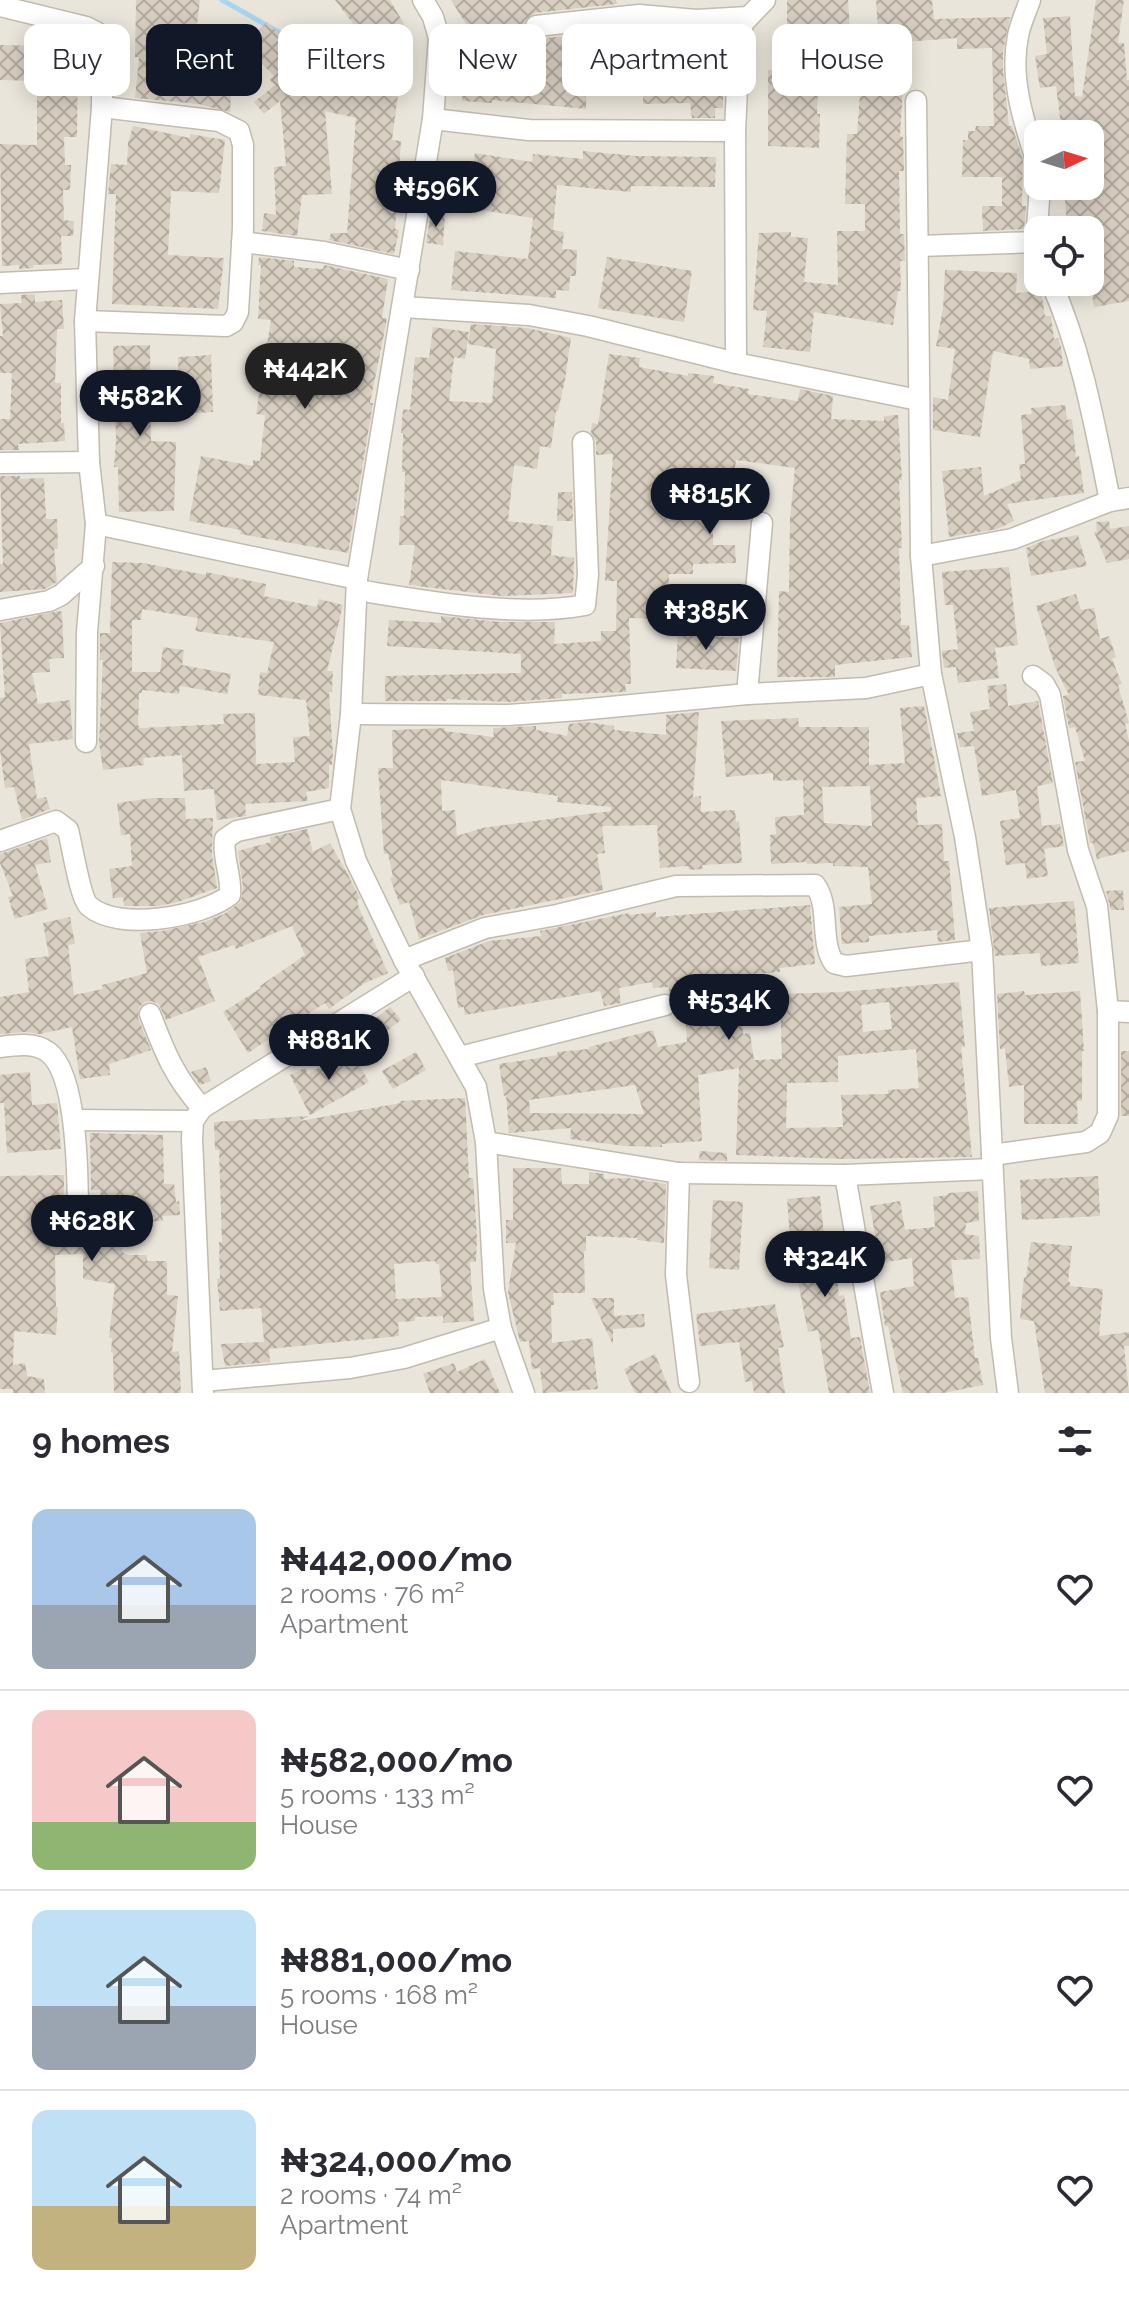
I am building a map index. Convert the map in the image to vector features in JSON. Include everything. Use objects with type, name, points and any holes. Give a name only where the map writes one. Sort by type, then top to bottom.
[{"type":"street","points":[[423,0],[433,17],[439,38],[433,119],[357,585],[351,714],[340,809],[356,861],[409,968],[476,1087],[486,1142],[494,1289],[501,1328],[524,1393]]},
{"type":"street","points":[[736,363],[735,131],[739,46],[743,23],[765,0]]},
{"type":"street","points":[[1024,121],[1016,77],[1017,37],[1030,0]]},
{"type":"street","points":[[0,6],[86,27],[96,32],[102,50],[102,107],[85,321],[89,462],[96,524],[87,632],[86,742]]},
{"type":"street","points":[[546,24],[634,8],[696,20],[748,17]]},
{"type":"street","points":[[916,101],[920,246],[918,400],[921,556],[931,674],[965,837],[982,950],[1001,1338],[1008,1393]]},
{"type":"street","points":[[85,321],[226,326],[233,322],[238,312],[243,145],[239,131],[219,121],[102,107]]},
{"type":"street","points":[[433,119],[529,130],[735,131]]},
{"type":"street","points":[[242,242],[324,252],[409,270]]},
{"type":"street","points":[[920,246],[1024,245]]},
{"type":"street","points":[[0,283],[87,279]]},
{"type":"street","points":[[921,556],[1012,539],[1120,500],[1069,324],[1057,296]]},
{"type":"street","points":[[403,307],[529,315],[588,326],[736,363],[918,400]]},
{"type":"street","points":[[96,524],[464,607],[585,605],[588,575],[583,442]]},
{"type":"street","points":[[0,463],[89,462]]},
{"type":"street","points":[[747,694],[762,523]]},
{"type":"street","points":[[0,610],[49,601],[61,595],[94,566]]},
{"type":"street","points":[[351,714],[508,715],[747,694],[866,688],[931,674]]},
{"type":"street","points":[[486,1142],[679,1173],[845,1175],[992,1162],[1086,1142],[1100,1133],[1108,1115],[1119,1012],[1097,906],[1078,850],[1050,695],[1044,684],[1033,676]]},
{"type":"street","points":[[0,841],[56,821],[61,823],[68,830],[83,897],[90,907],[125,919],[171,917],[219,904],[230,895],[225,839],[237,831],[340,809]]},
{"type":"street","points":[[74,1120],[198,1114],[409,968],[485,928],[557,915],[676,886],[815,885],[821,893],[828,954],[834,963],[846,966],[982,950]]},
{"type":"street","points":[[460,1057],[665,1005]]},
{"type":"street","points":[[150,1014],[171,1066],[198,1114],[192,1139],[203,1387],[404,1358],[501,1328]]},
{"type":"street","points":[[0,1047],[22,1044],[47,1050],[62,1067],[74,1120],[78,1225]]},
{"type":"street","points":[[679,1173],[676,1275],[689,1382]]},
{"type":"street","points":[[845,1175],[883,1393]]},
{"type":"shaded area","points":[[0,0],[1129,0],[1129,1393],[0,1393]]},
{"type":"building","points":[[136,0],[200,0],[197,24],[146,24],[146,96],[231,96],[230,112],[199,104],[135,98],[139,57],[135,57]]},
{"type":"building","points":[[335,0],[390,0],[404,24],[353,24]]},
{"type":"building","points":[[451,0],[616,0],[617,4],[534,13],[524,24],[466,24]]},
{"type":"building","points":[[787,0],[848,0],[850,24],[787,24]]},
{"type":"building","points":[[876,0],[932,0],[934,19],[1010,17],[1003,51],[1003,70],[1009,126],[1012,126],[1023,160],[1024,229],[983,231],[982,206],[1002,206],[1002,177],[962,177],[963,140],[968,140],[968,131],[975,131],[976,126],[994,126],[992,48],[957,49],[957,38],[912,41],[912,24],[878,24]]},
{"type":"building","points":[[1096,0],[1124,0],[1118,43],[1124,43],[1129,80],[1129,301],[1094,307],[1092,296],[1104,296],[1104,216],[1066,216],[1065,200],[1104,200],[1104,120],[1060,120],[1056,86],[1040,88],[1035,56],[1047,54],[1043,18],[1070,16],[1075,96],[1082,97]]},
{"type":"building","points":[[267,22],[278,33],[278,96],[398,96],[392,140],[401,141],[395,229],[399,230],[394,254],[329,240],[331,233],[347,233],[356,118],[325,111],[332,194],[302,195],[297,236],[262,231],[264,213],[276,215],[274,167],[286,166],[280,101],[264,114],[254,102],[275,85],[270,80],[274,76],[262,64],[262,27]]},
{"type":"building","points":[[562,36],[562,96],[586,96],[586,109],[492,100],[492,103],[462,101],[462,96],[546,96],[546,38]]},
{"type":"building","points":[[0,45],[24,46],[24,81],[0,80]]},
{"type":"building","points":[[768,70],[772,70],[772,96],[818,96],[819,148],[768,146]]},
{"type":"building","points":[[37,96],[77,96],[77,137],[64,137],[65,165],[71,165],[70,190],[63,190],[64,220],[74,221],[73,236],[61,236],[62,264],[19,269],[19,265],[2,266],[0,144],[37,145]]},
{"type":"building","points":[[643,96],[723,96],[723,108],[715,108],[715,118],[692,118],[690,103],[643,104]]},
{"type":"building","points":[[860,96],[902,96],[900,136],[903,137],[904,171],[899,171],[900,234],[904,234],[905,261],[900,261],[901,291],[898,291],[893,325],[814,312],[810,352],[763,347],[767,311],[753,310],[759,233],[791,232],[791,237],[808,238],[804,282],[838,285],[837,231],[865,231],[865,204],[845,204],[847,134],[857,134]]},
{"type":"building","points":[[133,126],[190,138],[190,134],[225,140],[219,193],[171,191],[168,255],[224,258],[218,309],[112,304],[116,194],[108,194],[111,164],[127,165]]},
{"type":"building","points":[[583,151],[637,156],[716,157],[715,187],[631,186],[631,192],[557,185],[553,230],[564,232],[562,249],[577,250],[576,276],[570,276],[569,291],[556,290],[556,298],[451,290],[455,251],[528,259],[533,218],[467,208],[475,153],[532,162],[533,154],[583,159]]},
{"type":"building","points":[[431,212],[445,213],[443,245],[426,243]]},
{"type":"building","points":[[259,257],[294,261],[294,267],[323,269],[324,265],[388,279],[382,318],[387,319],[370,403],[373,403],[348,553],[240,534],[241,530],[189,521],[201,456],[253,466],[253,460],[260,461],[265,415],[256,414],[271,320],[258,319]]},
{"type":"building","points":[[607,257],[692,271],[684,322],[598,308]]},
{"type":"building","points":[[945,270],[1017,273],[1016,293],[1042,296],[1045,316],[1051,316],[1054,339],[1058,338],[1061,347],[1063,366],[1030,369],[1029,359],[993,351],[980,437],[933,430],[933,397],[948,400],[955,349],[936,346],[943,309]]},
{"type":"building","points":[[35,294],[35,302],[62,300],[64,329],[57,329],[55,383],[61,383],[61,423],[64,423],[65,441],[18,444],[19,450],[0,450],[0,419],[10,419],[12,373],[0,373],[0,336],[3,336],[0,304],[22,303],[21,295]]},
{"type":"building","points":[[471,324],[527,328],[571,338],[551,448],[540,446],[537,469],[514,465],[508,521],[553,526],[551,555],[574,558],[573,593],[501,596],[409,585],[415,545],[399,545],[400,516],[404,516],[405,472],[402,472],[401,433],[403,409],[410,410],[415,357],[429,358],[433,327],[469,332],[465,359],[454,357],[449,401],[492,403],[496,349],[468,344]]},
{"type":"building","points":[[150,345],[151,441],[176,442],[174,511],[119,512],[118,467],[114,467],[113,346]]},
{"type":"building","points":[[609,354],[640,358],[639,367],[688,376],[688,373],[714,376],[713,383],[749,389],[748,394],[798,401],[800,389],[833,396],[831,419],[884,421],[884,416],[898,415],[902,480],[899,480],[901,625],[909,625],[912,657],[835,665],[835,677],[777,677],[779,591],[789,592],[790,519],[795,468],[736,460],[732,488],[741,489],[739,517],[713,515],[713,545],[735,545],[736,563],[693,564],[693,574],[669,574],[668,619],[629,618],[631,684],[625,684],[626,692],[562,694],[562,698],[508,702],[447,699],[385,701],[385,676],[521,673],[521,654],[387,646],[389,620],[441,623],[441,616],[500,622],[555,622],[554,644],[601,641],[601,631],[616,631],[617,581],[605,581],[613,454],[596,455],[596,441],[591,432],[592,423],[598,424]]},
{"type":"building","points":[[211,355],[213,412],[180,414],[178,357]]},
{"type":"building","points":[[1065,405],[1067,420],[1072,419],[1084,493],[1007,504],[1014,521],[997,529],[949,537],[942,471],[981,467],[984,496],[1021,480],[1019,464],[1025,464],[1021,415],[1032,414],[1031,408]]},
{"type":"building","points":[[0,476],[44,478],[46,519],[57,519],[58,549],[54,549],[57,582],[45,589],[0,592],[0,564],[3,564]]},
{"type":"building","points":[[558,492],[572,492],[573,521],[557,521]]},
{"type":"building","points":[[1109,521],[1110,529],[1129,526],[1129,559],[1107,563],[1094,532],[1097,532],[1096,522]]},
{"type":"building","points":[[1078,535],[1087,566],[1031,576],[1026,548],[1043,541]]},
{"type":"building","points":[[112,562],[143,563],[206,575],[206,572],[266,584],[264,596],[317,607],[319,599],[343,605],[327,671],[333,671],[332,692],[329,692],[333,754],[332,765],[329,765],[329,788],[306,792],[308,801],[245,804],[246,816],[217,820],[214,789],[184,791],[182,755],[143,758],[144,765],[103,770],[99,742],[103,660],[100,660],[100,633],[110,633]],"holes":[[[142,609],[198,618],[195,631],[274,642],[267,673],[260,672],[258,695],[306,700],[310,736],[293,737],[295,762],[256,764],[255,713],[223,714],[224,724],[140,728],[139,693],[142,690],[179,694],[180,686],[227,694],[231,674],[182,665],[184,650],[163,647],[160,672],[132,672],[132,620],[141,620]]]},
{"type":"building","points":[[1009,567],[1018,645],[995,648],[999,678],[958,683],[956,667],[944,668],[942,651],[958,649],[953,605],[945,605],[942,572]]},
{"type":"building","points":[[1076,594],[1081,610],[1094,608],[1100,639],[1109,636],[1129,723],[1125,724],[1129,741],[1129,851],[1097,859],[1093,843],[1090,843],[1075,762],[1085,761],[1075,727],[1069,728],[1063,696],[1069,695],[1055,667],[1036,606]]},
{"type":"building","points":[[62,612],[64,658],[49,659],[50,672],[32,673],[38,704],[70,700],[73,739],[29,744],[37,799],[46,797],[50,809],[22,820],[14,787],[5,788],[0,750],[0,698],[5,697],[0,623]]},
{"type":"building","points":[[678,631],[709,632],[709,636],[739,638],[736,671],[676,668]]},
{"type":"building","points":[[1006,684],[1008,706],[1038,701],[1053,783],[1037,786],[1042,826],[1060,824],[1064,846],[1044,849],[1048,876],[1027,879],[1025,863],[1006,865],[1000,821],[1020,818],[1016,790],[982,796],[974,746],[960,747],[957,733],[974,731],[970,712],[990,709],[987,686]]},
{"type":"building","points":[[924,706],[941,796],[916,798],[918,825],[942,824],[944,861],[949,861],[955,940],[938,942],[937,930],[869,936],[869,942],[842,944],[839,907],[872,904],[868,867],[807,862],[771,864],[770,835],[776,834],[775,817],[804,815],[803,780],[773,781],[773,773],[726,777],[721,721],[798,718],[799,727],[869,727],[869,765],[905,763],[900,708]],"holes":[[[870,786],[872,826],[824,823],[822,787]]]},
{"type":"building","points":[[699,712],[693,797],[701,796],[701,812],[735,810],[736,822],[739,821],[742,863],[702,865],[703,869],[689,870],[688,866],[660,868],[657,825],[602,826],[605,853],[597,854],[603,890],[483,915],[419,939],[409,902],[400,905],[390,878],[393,877],[388,854],[384,854],[378,768],[393,768],[392,730],[445,728],[445,731],[494,737],[493,728],[536,726],[536,730],[567,736],[569,724],[586,722],[614,726],[614,730],[666,735],[666,715]],"holes":[[[441,780],[558,796],[557,802],[611,807],[611,811],[482,828],[457,836],[455,810],[442,811]]]},
{"type":"building","points":[[185,798],[186,819],[213,818],[212,854],[217,888],[158,906],[124,906],[123,897],[113,898],[109,869],[132,866],[130,834],[121,835],[117,803]]},
{"type":"building","points":[[307,829],[313,852],[330,843],[347,873],[360,898],[357,900],[359,908],[388,973],[363,984],[329,1009],[325,1003],[248,1053],[223,1012],[305,955],[292,926],[236,949],[234,945],[198,957],[215,1001],[166,1020],[159,1004],[145,1002],[139,1007],[138,1018],[151,1050],[109,1064],[110,1075],[80,1079],[72,1027],[40,1034],[0,1034],[0,997],[29,992],[25,959],[49,956],[43,923],[70,917],[75,944],[68,945],[74,995],[103,989],[102,985],[147,973],[140,933],[204,922],[224,914],[241,902],[243,887],[238,851],[271,842],[270,837]]},
{"type":"building","points":[[47,838],[51,862],[35,865],[48,909],[15,919],[8,897],[13,896],[0,863],[0,854]]},
{"type":"building","points":[[1123,890],[1124,910],[1111,910],[1106,891]]},
{"type":"building","points":[[1074,901],[1079,963],[1041,966],[1040,953],[995,956],[989,908]]},
{"type":"building","points":[[810,905],[815,964],[780,968],[780,972],[738,975],[743,1034],[750,1033],[754,1060],[782,1059],[780,994],[959,982],[965,1047],[961,1047],[972,1157],[844,1159],[736,1155],[739,1068],[698,1075],[702,1141],[662,1144],[662,1147],[625,1146],[570,1139],[571,1128],[509,1133],[506,1095],[499,1064],[589,1049],[653,1030],[658,1047],[687,1042],[681,998],[669,993],[669,987],[653,988],[652,982],[619,988],[621,1003],[604,1006],[600,991],[465,1015],[464,1007],[458,1008],[453,970],[448,971],[445,958],[489,941],[541,936],[540,931],[629,913],[656,912],[656,917]],"holes":[[[889,1002],[892,1029],[863,1032],[861,1005]],[[916,1049],[919,1088],[888,1090],[888,1094],[841,1095],[843,1127],[786,1128],[787,1083],[838,1082],[838,1056]],[[635,1085],[644,1114],[530,1113],[529,1100]]]},
{"type":"building","points":[[1024,991],[1025,995],[1080,991],[1084,1051],[1082,1101],[1077,1101],[1078,1124],[1024,1124],[1024,1085],[1009,1087],[1005,1048],[1000,1049],[997,994]]},
{"type":"building","points":[[390,1007],[401,1020],[383,1034],[372,1021]]},
{"type":"building","points":[[351,1050],[369,1082],[310,1115],[290,1075],[305,1068],[308,1074]]},
{"type":"building","points":[[1121,1051],[1129,1051],[1129,1116],[1121,1116]]},
{"type":"building","points":[[416,1052],[426,1070],[393,1089],[382,1071]]},
{"type":"building","points":[[206,1067],[211,1081],[200,1085],[191,1072]]},
{"type":"building","points":[[30,1072],[32,1105],[57,1103],[61,1149],[7,1153],[4,1103],[0,1103],[0,1075]]},
{"type":"building","points":[[465,1098],[469,1178],[473,1178],[477,1238],[476,1262],[470,1262],[474,1321],[443,1323],[443,1316],[415,1317],[415,1321],[398,1322],[399,1336],[269,1349],[270,1362],[225,1366],[221,1344],[264,1342],[261,1308],[220,1311],[217,1279],[220,1278],[219,1242],[222,1242],[219,1150],[215,1150],[214,1122],[308,1116],[300,1121],[400,1101]],"holes":[[[435,1261],[439,1264],[442,1297],[396,1299],[394,1264]]]},
{"type":"building","points":[[90,1133],[163,1135],[164,1184],[174,1184],[180,1215],[162,1216],[163,1221],[125,1222],[122,1252],[147,1255],[147,1261],[167,1261],[167,1295],[178,1296],[172,1352],[179,1351],[181,1393],[114,1393],[112,1338],[109,1338],[115,1284],[83,1279],[83,1254],[55,1255],[56,1335],[14,1331],[13,1365],[25,1363],[27,1376],[44,1379],[45,1393],[13,1393],[13,1389],[0,1389],[0,1176],[64,1175],[67,1232],[79,1238],[85,1236],[90,1228],[101,1229],[100,1190],[91,1190]]},
{"type":"building","points":[[700,1151],[727,1153],[727,1161],[699,1160]]},
{"type":"building","points":[[513,1168],[561,1168],[562,1184],[589,1184],[589,1172],[604,1174],[604,1179],[628,1178],[666,1184],[664,1243],[637,1238],[586,1236],[585,1293],[553,1293],[552,1343],[592,1338],[598,1389],[543,1393],[540,1368],[532,1369],[529,1341],[520,1342],[508,1292],[516,1243],[506,1243],[506,1220],[513,1220]]},
{"type":"building","points":[[1098,1176],[1100,1216],[1022,1220],[1020,1180]]},
{"type":"building","points":[[978,1191],[979,1221],[966,1223],[965,1234],[979,1236],[980,1259],[951,1260],[955,1298],[968,1297],[975,1358],[978,1358],[983,1385],[943,1393],[903,1393],[888,1326],[885,1326],[880,1292],[914,1286],[912,1258],[880,1263],[870,1206],[900,1201],[905,1230],[935,1227],[933,1197]]},
{"type":"building","points":[[820,1196],[826,1255],[834,1254],[839,1296],[844,1295],[851,1338],[860,1337],[870,1393],[829,1393],[818,1330],[808,1332],[793,1236],[790,1237],[787,1199]]},
{"type":"building","points":[[713,1200],[743,1202],[739,1270],[709,1268]]},
{"type":"building","points":[[1031,1242],[1072,1246],[1070,1286],[1103,1289],[1099,1336],[1129,1332],[1129,1346],[1124,1346],[1129,1393],[1045,1393],[1034,1321],[1020,1319]]},
{"type":"building","points":[[591,1298],[614,1298],[614,1316],[644,1314],[645,1327],[613,1329],[613,1345]]},
{"type":"building","points":[[775,1304],[784,1347],[778,1348],[785,1393],[754,1393],[752,1381],[745,1382],[739,1342],[700,1346],[696,1314]]},
{"type":"building","points":[[655,1354],[671,1393],[635,1393],[624,1369]]},
{"type":"building","points":[[485,1359],[500,1393],[430,1393],[423,1374],[454,1363],[457,1372]]},
{"type":"waterway","points":[[222,0],[278,32]]}]
